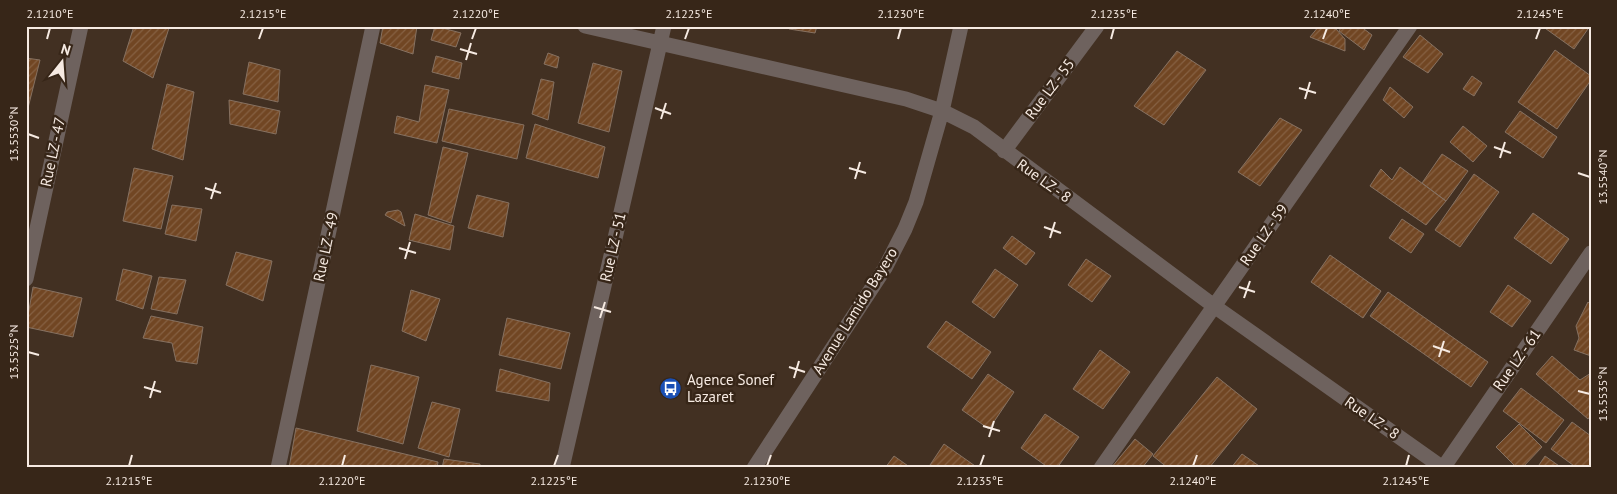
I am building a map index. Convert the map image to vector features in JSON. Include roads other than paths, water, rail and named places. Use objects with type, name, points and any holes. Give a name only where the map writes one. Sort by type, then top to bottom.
[{"type":"street","name":"Rue LZ - 47","points":[[26,278],[81,26]]},
{"type":"street","name":"Rue LZ - 49","points":[[278,468],[373,26]]},
{"type":"street","name":"Rue LZ - 8","points":[[585,26],[906,99],[942,110],[974,127],[1214,306],[1443,468]]},
{"type":"street","name":"Rue LZ - 51","points":[[562,468],[664,26]]},
{"type":"street","name":"Avenue Lamido Bayero","points":[[754,468],[885,268],[916,202],[942,110],[961,26]]},
{"type":"street","name":"Rue LZ - 55","points":[[1004,151],[1097,26]]},
{"type":"street","name":"Rue LZ - 59","points":[[1101,468],[1410,26]]},
{"type":"street","name":"Rue LZ - 61","points":[[1443,468],[1591,253]]},
{"type":"place","name":"Agence Sonef Lazaret","points":[[671,389]]}]
